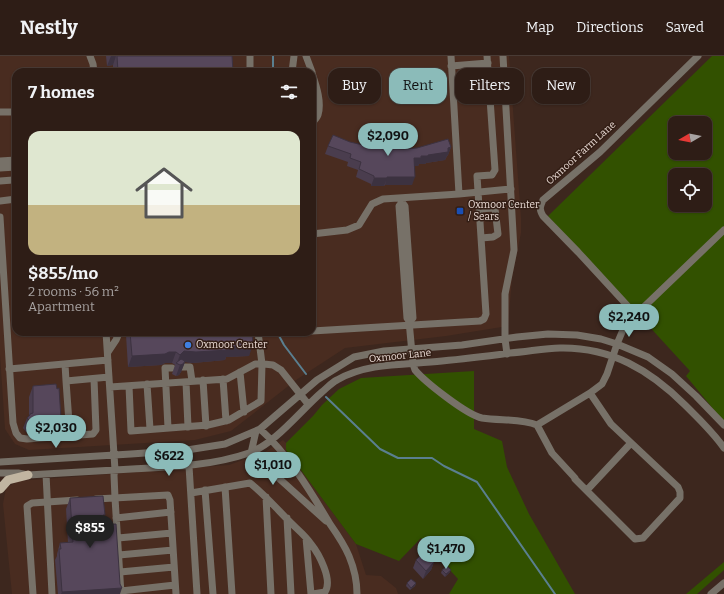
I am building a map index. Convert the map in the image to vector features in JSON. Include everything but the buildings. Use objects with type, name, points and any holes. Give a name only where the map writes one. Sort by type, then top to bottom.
[{"type":"main road","points":[[0,489],[8,480],[28,475]]},
{"type":"street","points":[[90,56],[94,68]]},
{"type":"street","points":[[250,56],[250,68]]},
{"type":"street","points":[[292,68],[294,56]]},
{"type":"street","points":[[306,56],[310,68]]},
{"type":"street","points":[[450,56],[459,194]]},
{"type":"street","points":[[503,56],[514,250],[505,294],[507,354]]},
{"type":"street","name":"Oxmoor Farm Lane","points":[[636,315],[543,216],[540,206],[543,200],[600,152],[698,56]]},
{"type":"street","points":[[316,331],[410,323],[480,321],[484,318],[486,314],[477,176],[492,175],[495,170],[487,59],[451,66]]},
{"type":"street","points":[[316,84],[319,102],[318,116],[316,118]]},
{"type":"street","points":[[0,112],[12,112]]},
{"type":"street","points":[[0,161],[12,160]]},
{"type":"street","points":[[0,168],[12,167]]},
{"type":"street","points":[[0,181],[12,180]]},
{"type":"street","points":[[316,234],[347,230],[359,225],[372,204],[383,199],[402,200],[511,189]]},
{"type":"street","points":[[0,201],[12,200]]},
{"type":"street","points":[[402,200],[405,206],[412,304],[412,318],[410,323],[413,364],[418,373],[470,414],[484,418],[526,422],[537,425],[598,388],[605,379],[616,344],[625,325],[724,230]]},
{"type":"street","points":[[480,209],[495,209],[498,234],[496,236],[481,238]]},
{"type":"street","points":[[0,216],[9,369],[13,423],[16,433],[20,438],[27,439],[93,434],[96,430],[94,379]]},
{"type":"street","name":"Oxmoor Lane","points":[[0,462],[114,455],[225,444],[258,430],[317,380],[354,357],[378,352],[462,344],[531,335],[567,334],[593,337],[616,344],[648,357],[672,374],[724,425]]},
{"type":"street","points":[[106,336],[121,592],[175,585]]},
{"type":"street","points":[[108,356],[117,336]]},
{"type":"street","points":[[129,386],[131,430],[206,426],[226,420],[244,412],[261,401],[262,364],[258,336]]},
{"type":"street","name":"Oxmoor Lane","points":[[0,473],[18,473],[28,475],[189,466],[219,461],[251,452],[272,440],[308,404],[336,380],[360,370],[389,365],[413,364],[568,348],[587,350],[613,356],[635,366],[667,387],[706,426],[724,448]]},
{"type":"street","points":[[9,369],[65,364],[108,356]]},
{"type":"street","points":[[65,364],[70,436]]},
{"type":"street","points":[[110,387],[227,379],[255,364],[262,364],[273,365],[281,370],[308,404]]},
{"type":"street","points":[[181,367],[190,367],[188,427]]},
{"type":"street","points":[[168,428],[165,368],[172,368]]},
{"type":"street","points":[[240,372],[244,412]]},
{"type":"street","points":[[66,381],[109,378]]},
{"type":"street","points":[[223,379],[226,420]]},
{"type":"street","points":[[203,380],[206,426]]},
{"type":"street","points":[[147,384],[150,429]]},
{"type":"street","points":[[537,425],[552,453],[575,479],[636,539],[643,538],[680,498],[680,492],[678,487],[607,420],[590,394]]},
{"type":"street","points":[[332,527],[251,452],[258,430],[272,440],[308,488],[332,527],[349,555],[354,572],[357,594]]},
{"type":"street","points":[[586,490],[631,443]]},
{"type":"street","points":[[189,466],[197,594]]},
{"type":"street","points":[[46,474],[52,594]]},
{"type":"street","points":[[190,493],[250,483],[266,497],[311,543],[322,561],[328,582],[325,592],[312,594],[306,538]]},
{"type":"street","points":[[226,486],[232,594]]},
{"type":"street","points":[[205,490],[213,594]]},
{"type":"street","points":[[33,594],[26,506],[32,502],[168,495],[171,512],[176,594]]},
{"type":"street","points":[[266,497],[271,594]]},
{"type":"street","points":[[116,518],[171,512]]},
{"type":"street","points":[[287,518],[291,594]]},
{"type":"street","points":[[118,538],[172,533]]},
{"type":"street","points":[[119,555],[173,550]]},
{"type":"street","points":[[120,572],[174,566]]},
{"type":"street","points":[[711,594],[724,583]]},
{"type":"shaded area","points":[[0,56],[509,56],[510,68],[455,68],[455,104],[513,104],[521,233],[512,278],[508,326],[446,336],[345,348],[296,380],[231,431],[195,440],[29,450],[15,444],[5,429],[0,355]]},
{"type":"shaded area","points":[[283,440],[286,443],[286,450],[356,544],[366,575],[381,576],[396,588],[398,594],[12,594],[3,504],[6,488],[18,481],[229,465],[265,452]]},
{"type":"green space","points":[[712,56],[724,56],[724,422],[686,376],[690,371],[548,216]]},
{"type":"green space","points":[[474,371],[474,429],[502,441],[507,467],[529,514],[575,594],[449,594],[458,579],[421,538],[399,561],[356,544],[286,450],[286,443],[322,405],[339,389],[361,378]]},
{"type":"green space","points":[[724,562],[724,570],[697,594],[686,594]]},
{"type":"waterway","points":[[273,56],[273,68]]},
{"type":"waterway","points":[[279,336],[284,345],[306,374]]},
{"type":"waterway","points":[[326,397],[380,449],[398,458],[432,458],[444,466],[477,482],[555,594]]},
{"type":"place","name":"Oxmoor Center / Sears","points":[[460,211]]},
{"type":"place","name":"Oxmoor Center","points":[[188,345]]}]
